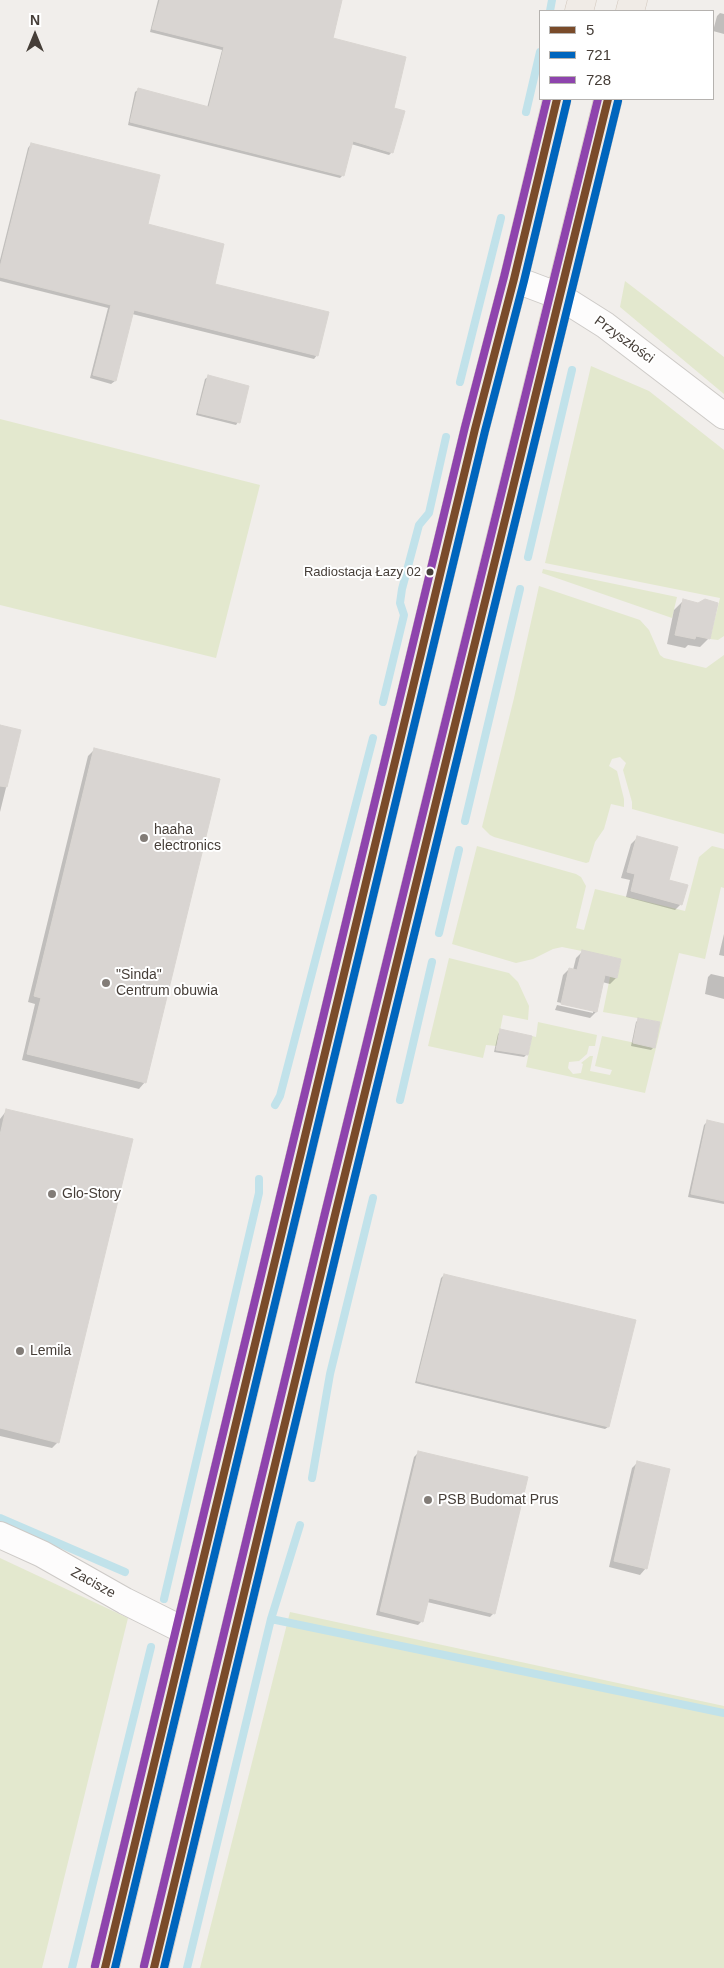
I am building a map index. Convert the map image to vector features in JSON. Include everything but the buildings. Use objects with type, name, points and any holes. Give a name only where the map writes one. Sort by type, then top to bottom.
[{"type":"main road","points":[[105,1968],[475,429],[558,100]]},
{"type":"main road","points":[[154,1968],[608,100]]},
{"type":"street","name":"Przyszłości","points":[[514,279],[559,296],[605,325],[724,416]]},
{"type":"street","name":"Zacisze","points":[[0,1535],[42,1554],[125,1601],[185,1631]]},
{"type":"green space","points":[[625,281],[724,357],[724,394],[620,307]]},
{"type":"green space","points":[[591,366],[649,391],[724,450],[724,636],[718,640],[710,639],[720,598],[545,563]]},
{"type":"green space","points":[[0,419],[260,485],[216,658],[0,605]]},
{"type":"green space","points":[[543,569],[677,597],[672,618],[542,573]]},
{"type":"green space","points":[[539,586],[640,620],[649,630],[660,655],[664,658],[706,668],[724,655],[724,834],[632,809],[632,802],[623,770],[626,763],[620,757],[612,759],[609,766],[617,771],[624,799],[624,807],[611,804],[604,829],[595,842],[589,862],[586,863],[494,837],[482,827]]},
{"type":"green space","points":[[477,846],[581,877],[586,886],[576,928],[584,930],[595,889],[685,911],[699,857],[712,846],[724,849],[724,888],[721,887],[705,959],[679,953],[645,1093],[526,1067],[532,1036],[536,1037],[538,1022],[597,1035],[595,1046],[589,1046],[587,1054],[579,1061],[569,1062],[568,1068],[573,1074],[581,1073],[583,1064],[581,1063],[590,1056],[593,1056],[590,1071],[610,1075],[612,1070],[595,1066],[602,1036],[655,1047],[660,1022],[603,1012],[610,977],[617,978],[621,959],[562,947],[553,949],[533,959],[516,963],[452,944]]},
{"type":"green space","points":[[449,958],[509,973],[518,982],[529,1006],[528,1020],[503,1015],[497,1046],[486,1045],[483,1058],[428,1046]]},
{"type":"green space","points":[[0,1558],[128,1618],[42,1968],[0,1968]]},
{"type":"green space","points":[[290,1612],[724,1706],[724,1968],[200,1968]]},
{"type":"waterway","points":[[550,10],[552,0]]},
{"type":"waterway","points":[[526,112],[539,56]]},
{"type":"waterway","points":[[460,382],[501,218]]},
{"type":"waterway","points":[[528,557],[572,370]]},
{"type":"waterway","points":[[383,702],[404,615],[400,603],[402,589],[419,525],[429,513],[446,437]]},
{"type":"waterway","points":[[465,821],[520,589]]},
{"type":"waterway","points":[[275,1105],[280,1096],[373,738]]},
{"type":"waterway","points":[[439,933],[459,850]]},
{"type":"waterway","points":[[400,1100],[432,962]]},
{"type":"waterway","points":[[164,1599],[259,1193],[259,1179]]},
{"type":"waterway","points":[[312,1478],[330,1374],[373,1198]]},
{"type":"waterway","points":[[0,1518],[125,1572]]},
{"type":"waterway","points":[[187,1968],[271,1619],[300,1525]]},
{"type":"waterway","points":[[271,1619],[724,1713]]},
{"type":"waterway","points":[[72,1968],[151,1647]]},
{"type":"transit line","name":"728","points":[[95,1966],[465,427],[547,100]]},
{"type":"transit line","name":"5","points":[[105,1968],[475,429],[514,279],[557,100]]},
{"type":"transit line","name":"728","points":[[144,1966],[325,1213],[598,100]]},
{"type":"transit line","name":"5","points":[[154,1968],[335,1215],[608,100]]},
{"type":"transit line","name":"721","points":[[115,1968],[485,431],[524,281],[567,101]]},
{"type":"transit line","name":"721","points":[[164,1968],[345,1217],[618,101]]},
{"type":"place","name":"Radiostacja Łazy 02","points":[[430,572]]},
{"type":"place","name":"haaha electronics","points":[[144,838]]},
{"type":"place","name":"\"Sinda\" Centrum obuwia","points":[[106,983]]},
{"type":"place","name":"Glo-Story","points":[[52,1194]]},
{"type":"place","name":"Lemila","points":[[20,1351]]},
{"type":"place","name":"PSB Budomat Prus","points":[[428,1500]]}]
